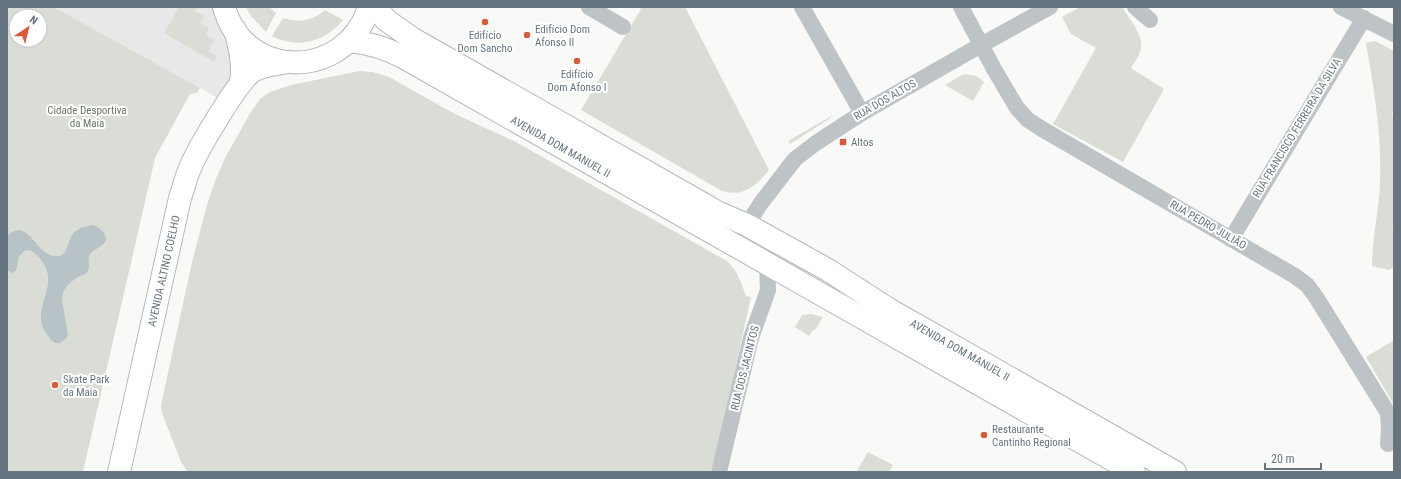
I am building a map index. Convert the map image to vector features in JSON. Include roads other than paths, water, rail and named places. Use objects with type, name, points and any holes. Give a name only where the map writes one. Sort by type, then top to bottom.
[{"type":"main road","points":[[224,7],[235,30],[246,43],[260,53],[278,61],[297,63],[316,60],[334,53],[350,41],[364,21],[368,7]]},
{"type":"main road","name":"AVENIDA DOM MANUEL II","points":[[376,7],[386,20],[413,39],[705,205],[747,225],[828,270],[890,310],[1175,472]]},
{"type":"main road","name":"AVENIDA ALTINO COELHO","points":[[235,30],[241,54],[241,83]]},
{"type":"main road","name":"AVENIDA DOM MANUEL II","points":[[350,41],[372,44],[392,51],[1134,472]]},
{"type":"main road","name":"AVENIDA ALTINO COELHO","points":[[119,472],[185,182],[196,156],[241,83],[252,72],[261,67],[288,62]]},
{"type":"street","points":[[589,7],[623,27]]},
{"type":"street","points":[[802,7],[862,113]]},
{"type":"street","name":"RUA PEDRO JULIÃO","points":[[960,7],[1017,108],[1028,120],[1295,276],[1307,285],[1388,413],[1388,444]]},
{"type":"street","name":"RUA DOS ALTOS","points":[[747,225],[761,203],[795,159],[816,143],[862,113],[1050,7]]},
{"type":"street","points":[[1135,7],[1150,20]]},
{"type":"street","points":[[1341,7],[1394,34]]},
{"type":"street","name":"RUA FRANCISCO FERREIRA DA SILVA","points":[[1231,239],[1364,18]]},
{"type":"street","points":[[747,225],[767,263]]},
{"type":"street","name":"RUA DOS JACINTOS","points":[[719,472],[751,338],[768,290],[767,263]]},
{"type":"place","name":"Edifício Dom Sancho","points":[[485,22]]},
{"type":"place","name":"Edifício Dom Afonso II","points":[[527,35]]},
{"type":"place","name":"Edifício Dom Afonso I","points":[[577,61]]},
{"type":"place","name":"Altos","points":[[843,142]]},
{"type":"place","name":"Skate Park da Maia","points":[[55,385]]},
{"type":"place","name":"Restaurante Cantinho Regional","points":[[984,435]]},
{"type":"park label","name":"Cidade Desportiva da Maia","points":[[87,116]]}]
